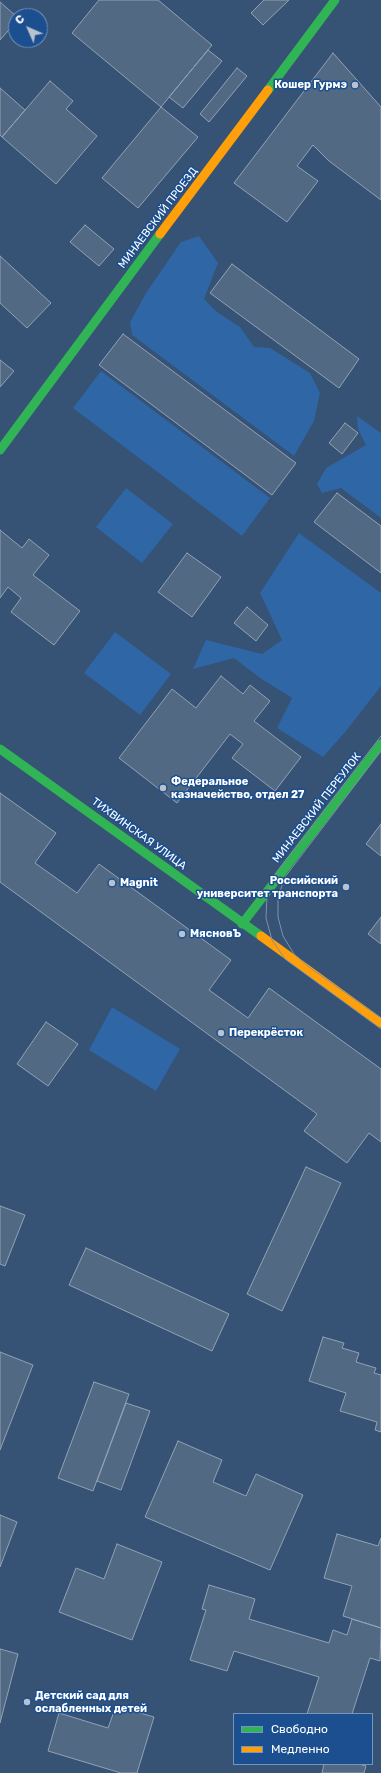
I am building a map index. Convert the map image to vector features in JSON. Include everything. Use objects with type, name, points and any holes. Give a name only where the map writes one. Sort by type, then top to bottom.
[{"type":"street","name":"МИНАЕВСКИЙ ПРОЕЗД","points":[[0,450],[335,0]]},
{"type":"street","name":"МИНАЕВСКИЙ ПЕРЕУЛОК","points":[[242,924],[381,744]]},
{"type":"street","name":"ТИХВИНСКАЯ УЛИЦА","points":[[0,749],[381,1023]]},
{"type":"shaded area","points":[[199,236],[218,263],[204,299],[217,312],[240,327],[254,347],[270,348],[310,373],[320,393],[314,421],[294,456],[132,335],[130,322],[146,293],[181,242]]},
{"type":"shaded area","points":[[101,371],[270,498],[242,536],[73,408]]},
{"type":"shaded area","points":[[357,416],[381,433],[381,518],[341,488],[322,493],[317,484],[326,468],[366,445],[358,429]]},
{"type":"shaded area","points":[[126,488],[173,524],[142,563],[96,527]]},
{"type":"shaded area","points":[[299,533],[381,593],[381,686],[346,731],[323,757],[277,728],[292,698],[260,678],[234,658],[193,669],[206,640],[262,654],[282,640],[260,593]]},
{"type":"shaded area","points":[[115,632],[171,674],[140,715],[84,673]]},
{"type":"shaded area","points":[[112,1007],[180,1049],[156,1091],[89,1050]]},
{"type":"building","points":[[99,0],[158,0],[212,45],[161,107],[72,33]]},
{"type":"building","points":[[264,0],[289,0],[263,25],[251,13]]},
{"type":"building","points":[[0,2],[8,9],[8,31],[0,40]]},
{"type":"building","points":[[208,50],[222,61],[183,108],[169,97]]},
{"type":"building","points":[[333,53],[381,107],[381,200],[329,161],[313,145],[297,166],[318,181],[287,222],[234,183]]},
{"type":"building","points":[[237,68],[247,76],[209,122],[200,114]]},
{"type":"building","points":[[50,81],[73,101],[66,109],[97,136],[56,184],[2,137]]},
{"type":"building","points":[[0,88],[25,110],[2,137],[0,135]]},
{"type":"building","points":[[161,107],[198,137],[138,208],[102,178]]},
{"type":"building","points":[[85,225],[114,249],[99,266],[70,242]]},
{"type":"building","points":[[0,256],[51,303],[27,328],[0,303]]},
{"type":"building","points":[[232,264],[359,359],[339,388],[210,293]]},
{"type":"building","points":[[123,334],[296,463],[272,495],[99,365]]},
{"type":"building","points":[[0,360],[14,371],[0,387]]},
{"type":"building","points":[[345,423],[358,433],[342,454],[329,443]]},
{"type":"building","points":[[337,493],[381,526],[381,573],[314,522]]},
{"type":"building","points":[[0,530],[22,548],[29,539],[49,555],[33,575],[80,611],[54,645],[11,612],[21,598],[8,587],[0,598]]},
{"type":"building","points":[[187,553],[221,577],[192,617],[158,592]]},
{"type":"building","points":[[247,607],[268,625],[256,641],[234,623]]},
{"type":"building","points":[[221,676],[243,694],[250,685],[270,701],[254,721],[301,757],[275,791],[232,758],[243,744],[230,734],[177,803],[119,758],[172,689],[196,708]]},
{"type":"building","points":[[0,793],[56,833],[35,863],[77,893],[99,864],[231,960],[209,990],[248,1018],[269,988],[381,1069],[381,1142],[369,1133],[347,1163],[304,1131],[317,1114],[0,882]]},
{"type":"building","points":[[381,824],[381,856],[366,844]]},
{"type":"building","points":[[381,917],[381,944],[368,934]]},
{"type":"building","points":[[46,1022],[78,1044],[48,1086],[17,1064]]},
{"type":"building","points":[[306,1167],[341,1183],[282,1311],[247,1294]]},
{"type":"building","points":[[0,1206],[25,1215],[5,1266],[0,1264]]},
{"type":"building","points":[[86,1248],[229,1314],[212,1351],[69,1285]]},
{"type":"building","points":[[323,1337],[344,1343],[342,1348],[359,1353],[356,1362],[376,1368],[374,1373],[381,1375],[381,1432],[375,1430],[377,1422],[340,1411],[346,1393],[309,1381]]},
{"type":"building","points":[[0,1352],[33,1365],[0,1450]]},
{"type":"building","points":[[94,1382],[129,1394],[93,1491],[58,1478]]},
{"type":"building","points":[[126,1403],[150,1411],[121,1490],[97,1481]]},
{"type":"building","points":[[178,1441],[222,1460],[213,1482],[246,1496],[256,1474],[303,1495],[270,1570],[145,1517]]},
{"type":"building","points":[[0,1515],[17,1522],[0,1567]]},
{"type":"building","points":[[337,1534],[378,1546],[381,1538],[381,1628],[343,1616],[352,1586],[324,1578]]},
{"type":"building","points":[[117,1544],[162,1562],[132,1640],[59,1612],[76,1568],[104,1579]]},
{"type":"building","points":[[209,1585],[255,1599],[249,1619],[329,1643],[333,1630],[347,1635],[352,1619],[381,1628],[380,1661],[370,1658],[352,1713],[307,1713],[319,1677],[234,1651],[227,1671],[190,1660],[206,1610],[202,1609]]},
{"type":"building","points":[[0,1649],[18,1654],[0,1723]]},
{"type":"building","points":[[116,1706],[154,1717],[137,1773],[121,1773],[48,1751],[59,1713],[108,1728]]},
{"type":"building","points":[[324,1765],[366,1766],[364,1773],[322,1773]]},
{"type":"tram line","points":[[381,736],[275,874],[267,895],[266,918],[272,940],[285,959],[381,1029]]},
{"type":"tram line","points":[[381,751],[285,877],[278,897],[278,917],[283,936],[294,954],[309,967],[381,1018]]},
{"type":"traffic: fast","points":[[268,90],[335,0]]},
{"type":"traffic: fast","points":[[0,450],[160,234]]},
{"type":"traffic: fast","points":[[242,924],[381,744]]},
{"type":"traffic: fast","points":[[0,749],[261,936]]},
{"type":"traffic: slow","points":[[160,234],[268,90]]},
{"type":"traffic: slow","points":[[261,936],[381,1023]]},
{"type":"place","name":"Кошер Гурмэ","points":[[355,85]]},
{"type":"place","name":"Федеральное казначейство, отдел 27","points":[[163,788]]},
{"type":"place","name":"Magnit","points":[[112,883]]},
{"type":"place","name":"Российский университет транспорта","points":[[346,887]]},
{"type":"place","name":"МясновЪ","points":[[182,934]]},
{"type":"place","name":"Перекрёсток","points":[[221,1033]]},
{"type":"place","name":"Детский сад для ослабленных детей","points":[[27,1702]]}]
